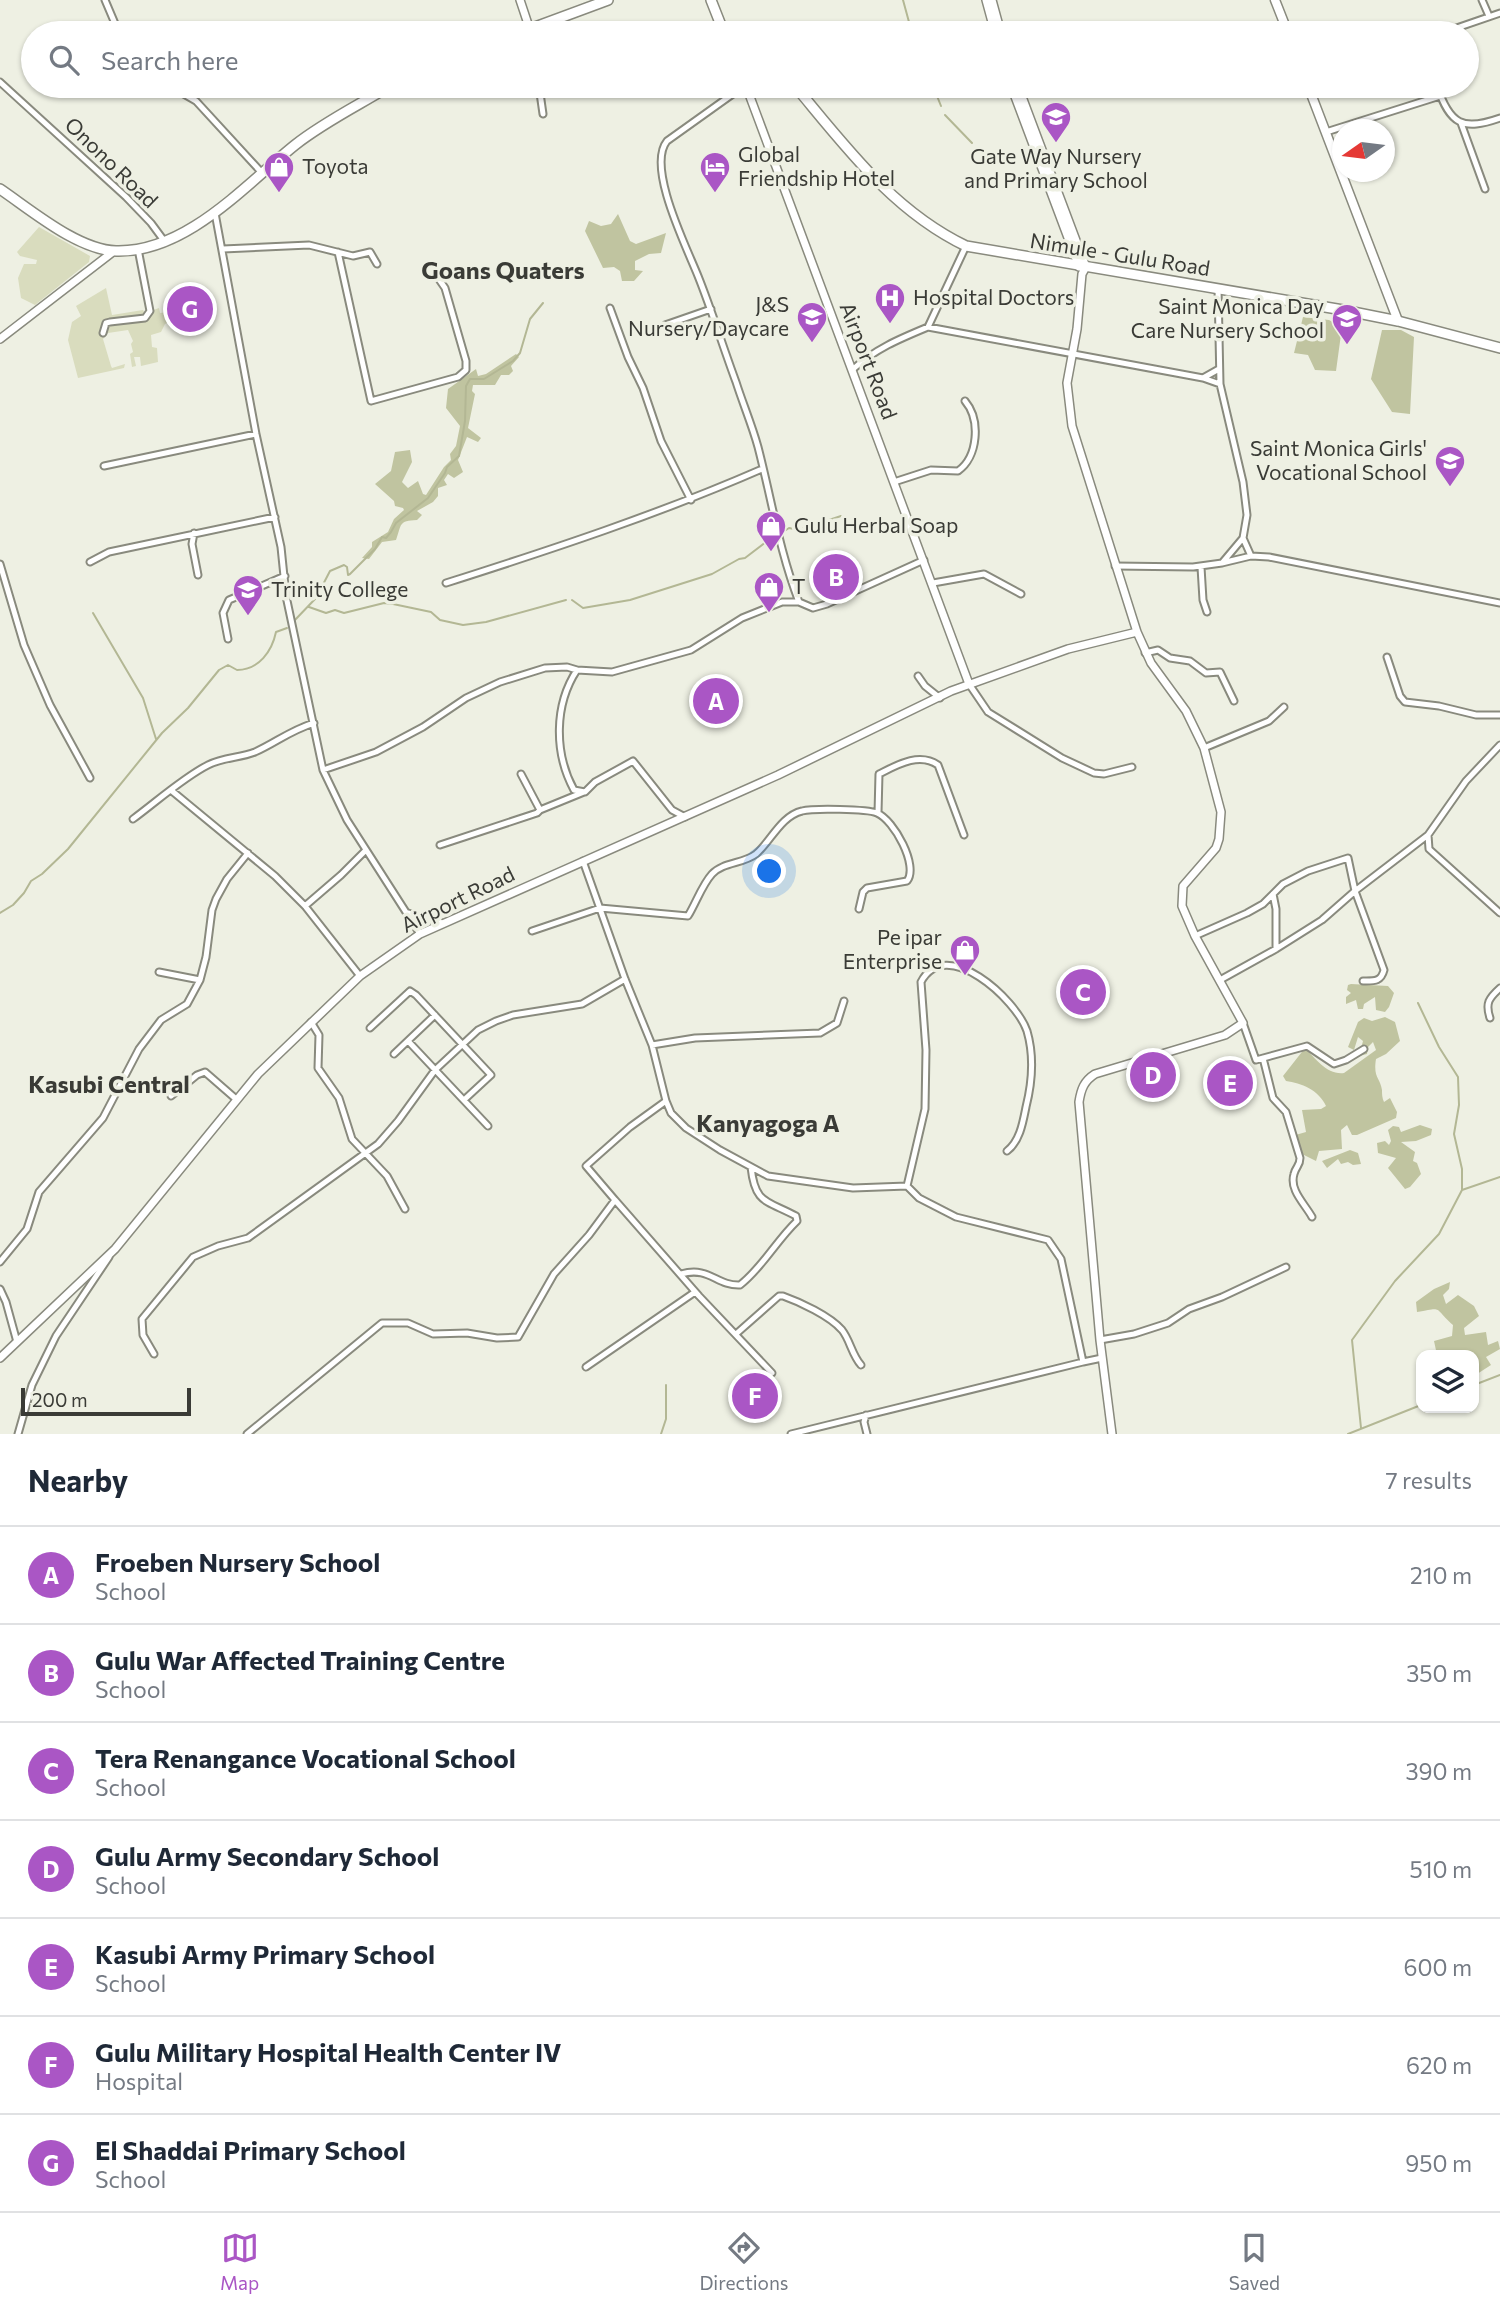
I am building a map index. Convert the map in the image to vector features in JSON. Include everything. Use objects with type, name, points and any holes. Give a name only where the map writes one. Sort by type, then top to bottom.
[{"type":"main road","points":[[557,21],[608,0]]},
{"type":"main road","points":[[711,0],[719,21]]},
{"type":"main road","points":[[1275,0],[1283,21]]},
{"type":"main road","points":[[0,190],[81,241],[114,251],[164,243],[215,213],[297,143],[370,98]]},
{"type":"main road","name":"Nimule - Gulu Road","points":[[805,98],[889,194],[940,234],[966,246],[1082,269],[1218,288],[1398,321],[1500,348]]},
{"type":"main road","points":[[1313,98],[1398,321]]},
{"type":"street","points":[[105,0],[114,21]]},
{"type":"street","points":[[520,0],[527,21]]},
{"type":"street","points":[[986,0],[996,21]]},
{"type":"street","points":[[992,0],[993,21]]},
{"type":"street","points":[[1482,0],[1489,16]]},
{"type":"street","points":[[1475,21],[1500,13]]},
{"type":"street","name":"Onono Road","points":[[0,82],[126,197],[151,223],[164,243]]},
{"type":"street","points":[[191,98],[262,174]]},
{"type":"street","points":[[541,98],[543,114]]},
{"type":"street","points":[[728,98],[667,141],[661,153],[666,193],[711,309],[755,437],[780,549],[799,601]]},
{"type":"street","name":"Airport Road","points":[[750,98],[970,684]]},
{"type":"street","points":[[1016,98],[1082,269]]},
{"type":"street","points":[[1022,98],[1082,269],[1073,354],[1067,383],[1072,426],[1145,653],[1186,711],[1204,748],[1222,819],[1216,848],[1189,878],[1181,895],[1182,906],[1195,936],[1243,1023],[1256,1060],[1307,1046],[1334,1064],[1364,1049]]},
{"type":"street","points":[[1326,132],[1434,98]]},
{"type":"street","points":[[1441,98],[1461,123],[1485,188]]},
{"type":"street","points":[[1461,123],[1478,125],[1500,118]]},
{"type":"street","points":[[215,213],[256,434],[275,517],[286,596],[323,770],[336,799],[366,850],[420,934]]},
{"type":"street","points":[[223,249],[309,245],[353,256],[370,252],[377,264]]},
{"type":"street","points":[[928,327],[966,246]]},
{"type":"street","points":[[103,333],[106,323],[145,318],[150,311],[138,249]]},
{"type":"street","points":[[0,339],[114,251]]},
{"type":"street","points":[[338,252],[371,401],[458,377],[466,369],[445,288],[436,275]]},
{"type":"street","points":[[1218,288],[1220,384],[1247,514],[1243,538],[1222,563]]},
{"type":"street","points":[[610,308],[662,441],[691,500]]},
{"type":"street","points":[[665,325],[711,309]]},
{"type":"street","points":[[852,370],[888,343],[928,327],[1203,378],[1220,384]]},
{"type":"street","points":[[1203,378],[1219,369]]},
{"type":"street","points":[[894,482],[931,470],[958,471],[964,466],[976,430],[970,407],[965,401]]},
{"type":"street","points":[[104,466],[256,434]]},
{"type":"street","points":[[446,583],[539,554],[691,500],[762,469]]},
{"type":"street","points":[[90,562],[109,552],[275,517]]},
{"type":"street","points":[[194,533],[192,544],[198,575]]},
{"type":"street","points":[[1243,538],[1251,556]]},
{"type":"street","points":[[1115,566],[1201,567],[1251,556],[1269,557],[1500,603]]},
{"type":"street","points":[[323,770],[382,748],[500,682],[545,668],[567,667],[612,672],[691,650],[714,638],[733,622],[782,602],[799,601],[813,608],[821,606],[924,560]]},
{"type":"street","points":[[0,564],[24,645],[89,778]]},
{"type":"street","points":[[1201,567],[1203,600],[1207,612]]},
{"type":"street","points":[[933,583],[984,574],[1021,594]]},
{"type":"street","points":[[228,639],[223,613],[229,600],[285,576]]},
{"type":"street","name":"Airport Road","points":[[0,1358],[115,1249],[236,1099],[311,1021],[360,976],[420,934],[685,817],[970,684],[1068,649],[1137,632]]},
{"type":"street","points":[[1145,653],[1158,650],[1170,658],[1190,661],[1206,673],[1220,672],[1234,701]]},
{"type":"street","points":[[1387,657],[1400,696],[1405,702],[1439,706],[1476,715],[1500,715]]},
{"type":"street","points":[[577,670],[562,698],[560,746],[565,769],[574,790],[585,792]]},
{"type":"street","points":[[918,676],[925,686],[940,698]]},
{"type":"street","points":[[970,684],[988,712],[1062,758],[1094,773],[1104,774],[1132,767]]},
{"type":"street","points":[[1204,748],[1269,720],[1284,707]]},
{"type":"street","points":[[133,819],[206,765],[225,757],[241,757],[253,753],[293,729],[314,723]]},
{"type":"street","points":[[1220,979],[1322,920],[1428,835],[1466,781],[1500,746]]},
{"type":"street","points":[[878,813],[879,774],[913,760],[928,760],[938,765],[964,835]]},
{"type":"street","points":[[440,845],[530,816],[585,792],[595,782],[633,761],[671,810],[685,817]]},
{"type":"street","points":[[522,775],[540,810]]},
{"type":"street","points":[[172,791],[248,853],[305,905],[360,976]]},
{"type":"street","points":[[531,931],[600,908],[688,916],[711,874],[756,854],[795,813],[809,810],[878,813],[887,821],[908,855],[911,876],[907,881],[867,888],[863,892],[859,909]]},
{"type":"street","points":[[1428,835],[1429,849]]},
{"type":"street","points":[[1418,841],[1497,904],[1500,913]]},
{"type":"street","points":[[305,905],[335,881],[366,850]]},
{"type":"street","points":[[0,1262],[27,1229],[39,1192],[103,1118],[139,1049],[161,1020],[187,1004],[200,980],[212,910],[227,879],[248,853]]},
{"type":"street","points":[[1195,936],[1247,913],[1283,884],[1308,871],[1348,858],[1355,891],[1384,970],[1378,980],[1363,981]]},
{"type":"street","points":[[583,861],[625,979],[652,1045],[671,1113],[687,1128],[768,1176],[875,1189],[890,1185],[907,1186],[919,1198],[956,1217],[1042,1237],[1051,1242],[1061,1259],[1083,1362]]},
{"type":"street","points":[[1273,894],[1276,909],[1276,949]]},
{"type":"street","points":[[407,912],[442,923]]},
{"type":"street","points":[[907,1186],[925,1109],[926,1050],[921,982],[926,972],[933,967],[956,967],[986,981],[1012,1004],[1027,1033],[1031,1068],[1027,1102],[1022,1128],[1011,1149],[1007,1151]]},
{"type":"street","points":[[159,972],[200,980]]},
{"type":"street","points":[[155,1354],[143,1335],[142,1319],[183,1267],[198,1254],[248,1238],[378,1144],[435,1070],[478,1030],[513,1016],[582,1004],[625,979]]},
{"type":"street","points":[[1490,1018],[1487,1003],[1500,988]]},
{"type":"street","points":[[370,1028],[410,991],[491,1075],[465,1099]]},
{"type":"street","points":[[652,1045],[695,1038],[820,1033],[837,1023],[845,1001]]},
{"type":"street","points":[[394,1054],[435,1015]]},
{"type":"street","points":[[311,1021],[320,1035],[318,1068],[338,1098],[352,1139],[387,1176],[403,1200],[405,1209]]},
{"type":"street","points":[[1112,1434],[1100,1340],[1079,1102],[1084,1084],[1095,1074],[1225,1035],[1243,1023]]},
{"type":"street","points":[[408,1041],[488,1126]]},
{"type":"street","points":[[1263,1058],[1273,1098],[1286,1112],[1300,1158],[1294,1173],[1294,1187],[1312,1217]]},
{"type":"street","points":[[171,1097],[197,1075],[205,1072],[236,1099]]},
{"type":"street","points":[[666,1101],[630,1127],[586,1166],[695,1292],[772,1373]]},
{"type":"street","points":[[681,1274],[699,1271],[733,1285],[740,1285],[764,1262],[797,1221],[796,1216],[758,1195],[753,1186],[751,1167]]},
{"type":"street","points":[[247,1434],[382,1323],[408,1322],[433,1334],[518,1337],[554,1274],[589,1235],[615,1200]]},
{"type":"street","points":[[18,1434],[32,1385],[56,1336],[115,1249]]},
{"type":"street","points":[[1100,1340],[1135,1334],[1168,1323],[1189,1309],[1222,1297],[1286,1267]]},
{"type":"street","points":[[0,1289],[17,1342]]},
{"type":"street","points":[[586,1367],[695,1292]]},
{"type":"street","points":[[736,1334],[779,1296],[783,1296],[805,1306],[843,1331],[861,1365]]},
{"type":"street","points":[[791,1434],[1102,1357]]},
{"type":"street","points":[[866,1415],[864,1422],[867,1434]]},
{"type":"green space","points":[[618,214],[630,241],[636,244],[666,233],[661,253],[649,254],[635,261],[635,270],[643,271],[634,281],[622,281],[620,271],[614,267],[603,268],[585,231],[589,221],[601,226],[611,224]]},
{"type":"green space","points":[[39,227],[90,256],[89,262],[35,305],[21,298],[18,278],[24,264],[36,264],[37,260],[20,256],[17,252]]},
{"type":"green space","points":[[106,288],[112,315],[143,310],[145,313],[159,308],[160,313],[168,312],[171,321],[165,324],[161,332],[151,335],[152,347],[157,348],[158,362],[141,366],[140,357],[134,357],[136,366],[132,367],[130,354],[133,352],[133,341],[128,330],[108,333],[103,339],[111,366],[112,368],[125,364],[124,368],[78,378],[68,340],[72,322],[81,316],[76,306]]},
{"type":"green space","points":[[1303,317],[1329,320],[1342,327],[1336,371],[1315,370],[1308,355],[1294,353]]},
{"type":"green space","points":[[1382,330],[1401,330],[1414,337],[1410,414],[1392,412],[1371,379]]},
{"type":"green space","points":[[516,354],[519,357],[511,366],[513,371],[509,375],[501,375],[495,385],[473,385],[472,391],[475,394],[468,428],[481,438],[478,442],[467,437],[458,460],[463,472],[454,478],[448,474],[444,480],[447,485],[438,488],[438,496],[433,502],[417,511],[422,515],[417,520],[402,524],[396,540],[382,542],[369,559],[362,558],[372,547],[372,542],[388,532],[394,519],[404,510],[395,506],[394,501],[375,484],[391,471],[395,452],[410,450],[412,462],[402,482],[408,488],[418,481],[423,494],[426,495],[451,460],[450,454],[456,446],[460,426],[446,408],[448,389],[476,369],[478,376],[486,374]]},
{"type":"green space","points":[[1348,985],[1388,986],[1394,993],[1389,1007],[1385,1012],[1376,1010],[1375,997],[1364,1004],[1363,1009],[1358,1009],[1356,1000],[1346,1004],[1346,997],[1351,993],[1347,990]]},
{"type":"green space","points":[[1385,1017],[1395,1022],[1400,1041],[1376,1059],[1375,1070],[1383,1100],[1384,1102],[1390,1098],[1397,1112],[1396,1118],[1357,1135],[1352,1135],[1347,1125],[1341,1130],[1342,1149],[1319,1151],[1316,1161],[1298,1152],[1292,1136],[1306,1132],[1302,1110],[1321,1109],[1326,1106],[1314,1092],[1286,1081],[1283,1076],[1305,1048],[1327,1069],[1344,1073],[1376,1050],[1373,1042],[1368,1047],[1367,1054],[1359,1056],[1363,1041],[1358,1037],[1354,1050],[1348,1047],[1358,1022],[1364,1018],[1372,1021]]},
{"type":"green space","points":[[1420,1125],[1432,1129],[1431,1135],[1416,1141],[1401,1142],[1415,1152],[1413,1161],[1417,1163],[1421,1174],[1405,1189],[1388,1168],[1396,1158],[1378,1153],[1377,1143],[1385,1141],[1389,1145],[1391,1141],[1388,1130],[1393,1126],[1399,1127],[1401,1132]]},
{"type":"green space","points":[[1350,1150],[1358,1153],[1361,1164],[1341,1164],[1338,1159],[1327,1168],[1322,1161]]},
{"type":"green space","points":[[1450,1282],[1449,1289],[1443,1295],[1446,1304],[1458,1295],[1474,1306],[1479,1316],[1464,1328],[1465,1335],[1486,1332],[1488,1345],[1498,1341],[1500,1349],[1486,1357],[1491,1365],[1479,1373],[1479,1350],[1436,1350],[1434,1341],[1452,1336],[1453,1325],[1438,1310],[1417,1312],[1416,1302]]},
{"type":"waterway","points":[[903,0],[909,21]]},
{"type":"waterway","points":[[938,98],[941,106]]},
{"type":"waterway","points":[[945,115],[972,143]]},
{"type":"waterway","points":[[294,621],[316,598],[330,571],[344,565],[348,575],[350,574],[375,549],[382,537],[386,538],[396,523],[428,498],[447,467],[459,456],[465,421],[466,386],[470,379],[484,379],[513,361],[520,353],[530,319],[543,303]]},
{"type":"waterway","points":[[780,534],[789,528],[799,530],[841,516]]},
{"type":"waterway","points":[[572,600],[583,608],[630,600],[712,574],[745,558],[770,539]]},
{"type":"waterway","points":[[309,607],[326,613],[335,610],[344,613],[384,603],[393,604],[431,612],[440,620],[463,625],[486,622],[566,600]]},
{"type":"waterway","points":[[93,613],[143,698],[156,739]]},
{"type":"waterway","points":[[0,913],[13,905],[31,881],[68,849],[162,733],[188,708],[219,670],[228,665],[237,670],[252,667],[268,652],[276,632],[287,628]]},
{"type":"waterway","points":[[1361,1428],[1352,1340],[1395,1281],[1439,1234],[1462,1190],[1462,1169],[1454,1134],[1459,1105],[1458,1077],[1439,1047],[1418,1003]]},
{"type":"waterway","points":[[1462,1190],[1500,1177]]},
{"type":"waterway","points":[[1479,1383],[1500,1375]]},
{"type":"waterway","points":[[661,1434],[666,1419],[666,1385]]},
{"type":"waterway","points":[[1348,1434],[1416,1407]]},
{"type":"place","name":"Gate Way Nursery and Primary School","points":[[1056,144]]},
{"type":"place","name":"Toyota","points":[[279,194]]},
{"type":"place","name":"Global Friendship Hotel","points":[[715,194]]},
{"type":"place","name":"El Shaddai Primary School","points":[[190,309]]},
{"type":"place","name":"Hospital Doctors","points":[[890,325]]},
{"type":"place","name":"J&S Nursery/Daycare","points":[[812,344]]},
{"type":"place","name":"Saint Monica Day Care Nursery School","points":[[1347,346]]},
{"type":"place","name":"Saint Monica Girls' Vocational School","points":[[1450,488]]},
{"type":"place","name":"Gulu Herbal Soap","points":[[771,553]]},
{"type":"place","name":"Gulu War Affected Training Centre","points":[[836,577]]},
{"type":"place","name":"T","points":[[769,614]]},
{"type":"place","name":"Trinity College","points":[[248,617]]},
{"type":"place","name":"Froeben Nursery School","points":[[716,701]]},
{"type":"place","name":"Pe ipar Enterprise","points":[[965,977]]},
{"type":"place","name":"Tera Renangance Vocational School","points":[[1083,992]]},
{"type":"place","name":"Gulu Army Secondary School","points":[[1153,1075]]},
{"type":"place","name":"Kasubi Army Primary School","points":[[1230,1083]]},
{"type":"place","name":"Gulu Military Hospital Health Center IV","points":[[755,1396]]},
{"type":"district","name":"Goans Quaters","points":[[503,271]]},
{"type":"district","name":"Kasubi Central","points":[[109,1085]]},
{"type":"district","name":"Kanyagoga A","points":[[768,1124]]}]
